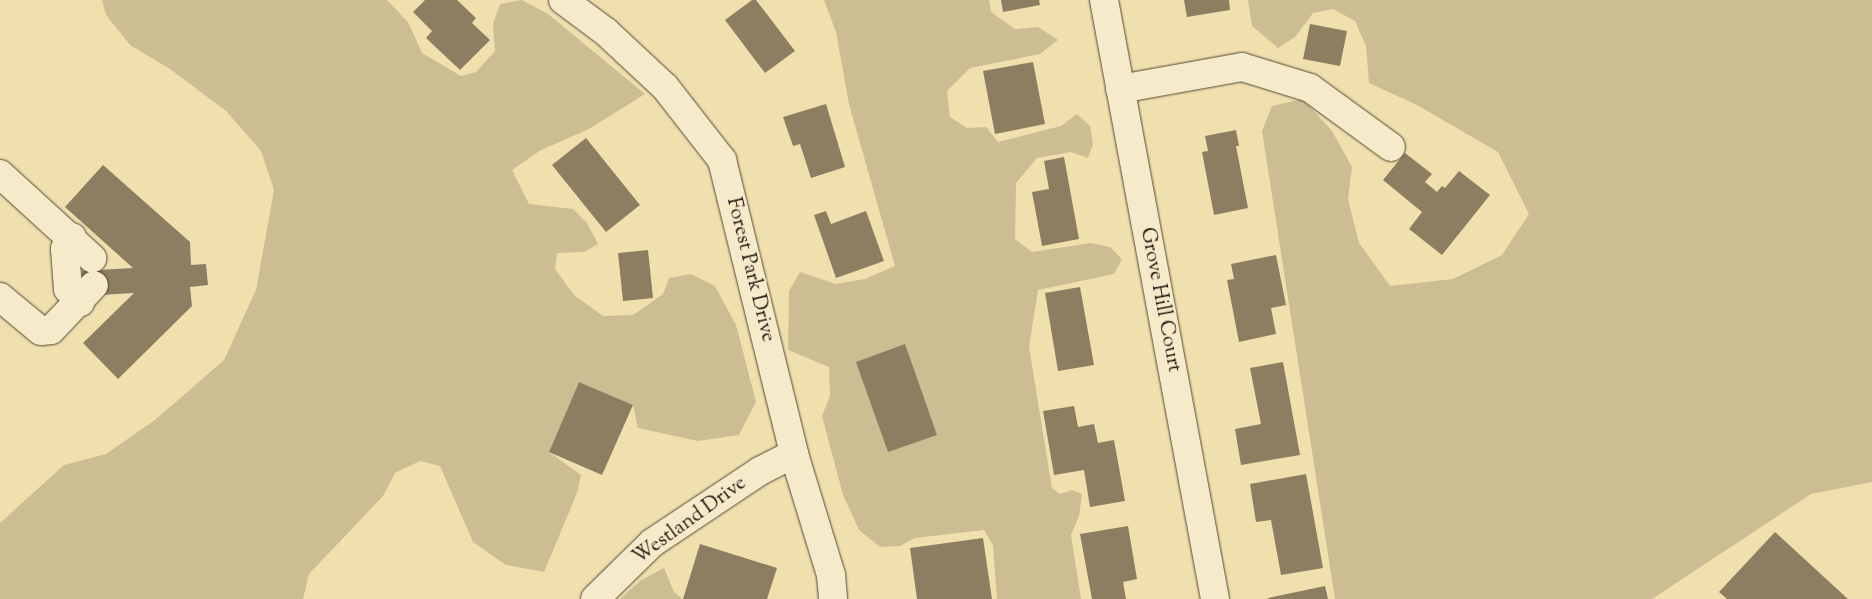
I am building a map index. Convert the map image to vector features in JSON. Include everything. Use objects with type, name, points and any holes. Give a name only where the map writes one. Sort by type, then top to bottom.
[{"type":"street","name":"Forest Park Drive","points":[[563,0],[606,32],[665,87],[722,160],[794,454],[832,575],[833,599]]},
{"type":"street","name":"Grove Hill Court","points":[[1104,0],[1215,599]]},
{"type":"street","points":[[1120,89],[1242,67],[1310,88],[1391,147]]},
{"type":"street","points":[[0,174],[72,237],[92,258]]},
{"type":"street","points":[[0,297],[41,331],[51,330],[87,293],[68,289],[65,249],[72,237]]},
{"type":"street","name":"Westland Drive","points":[[595,599],[652,543],[760,471],[794,454]]},
{"type":"shaded area","points":[[102,0],[387,0],[408,22],[422,53],[461,76],[476,72],[495,51],[493,24],[500,4],[522,0],[548,14],[645,94],[589,129],[541,150],[512,170],[529,204],[573,209],[587,223],[598,244],[584,252],[557,253],[555,269],[574,295],[603,316],[633,315],[663,294],[669,278],[691,274],[715,286],[736,325],[756,402],[739,435],[698,441],[638,428],[633,405],[579,382],[549,452],[581,475],[577,493],[544,572],[506,565],[473,542],[440,466],[420,461],[395,473],[383,496],[309,574],[303,599],[0,599],[0,523],[64,465],[106,454],[155,420],[224,360],[256,290],[274,190],[261,151],[226,111],[170,69],[130,45],[106,15]]},
{"type":"shaded area","points":[[824,0],[989,0],[991,12],[1015,29],[1038,27],[1058,40],[1040,54],[970,68],[947,91],[950,117],[967,128],[986,127],[998,142],[1061,126],[1077,114],[1090,126],[1093,144],[1088,158],[1071,152],[1037,158],[1016,183],[1015,239],[1032,252],[1091,243],[1110,247],[1122,259],[1114,274],[1038,290],[1029,347],[1052,488],[1060,494],[1072,490],[1082,494],[1079,516],[1071,535],[1081,599],[997,599],[993,545],[984,530],[915,538],[900,546],[880,547],[859,530],[843,495],[822,416],[830,396],[829,367],[788,350],[789,291],[800,272],[836,284],[865,279],[895,266],[849,104],[836,32]]},
{"type":"shaded area","points":[[1248,0],[1872,0],[1872,482],[1811,494],[1652,599],[1335,599],[1262,131],[1272,106],[1303,99],[1332,131],[1352,167],[1348,199],[1359,243],[1390,286],[1453,279],[1502,255],[1529,214],[1498,152],[1417,105],[1369,83],[1366,46],[1355,21],[1333,9],[1313,13],[1295,37],[1278,48],[1252,26]]},
{"type":"shaded area","points":[[664,568],[674,592],[682,599],[620,599],[641,580]]},
{"type":"building","points":[[425,0],[457,0],[476,18],[472,23],[490,40],[460,70],[426,38],[432,31],[413,12]]},
{"type":"building","points":[[752,0],[756,0],[795,51],[765,73],[725,20]]},
{"type":"building","points":[[1001,0],[1039,0],[1040,5],[1003,12]]},
{"type":"building","points":[[1184,0],[1229,0],[1230,10],[1187,17]]},
{"type":"building","points":[[1310,24],[1347,31],[1340,66],[1303,59]]},
{"type":"building","points":[[1033,62],[1045,124],[995,134],[983,71]]},
{"type":"building","points":[[826,104],[845,167],[811,178],[800,144],[793,146],[783,117]]},
{"type":"building","points":[[1236,130],[1239,146],[1236,146],[1248,208],[1214,215],[1202,152],[1208,151],[1205,136]]},
{"type":"building","points":[[586,138],[640,205],[606,232],[552,165]]},
{"type":"building","points":[[1405,153],[1432,174],[1425,182],[1437,192],[1442,186],[1445,188],[1459,171],[1490,195],[1442,255],[1409,229],[1422,212],[1383,180]]},
{"type":"building","points":[[1064,157],[1079,239],[1042,246],[1032,192],[1049,189],[1044,161]]},
{"type":"building","points":[[103,165],[190,242],[191,265],[206,264],[208,285],[190,287],[192,306],[118,379],[83,343],[134,293],[83,296],[82,271],[133,268],[65,207]]},
{"type":"building","points":[[826,211],[831,224],[866,211],[884,261],[836,278],[814,215]]},
{"type":"building","points":[[648,250],[653,298],[623,301],[618,253]]},
{"type":"building","points":[[1276,255],[1286,305],[1271,308],[1276,334],[1239,342],[1227,280],[1234,279],[1231,264]]},
{"type":"building","points":[[1080,287],[1094,365],[1058,371],[1045,293]]},
{"type":"building","points":[[905,344],[937,435],[888,452],[856,362]]},
{"type":"building","points":[[1283,362],[1300,455],[1241,465],[1235,429],[1261,424],[1250,368]]},
{"type":"building","points":[[579,382],[633,405],[602,475],[549,452]]},
{"type":"building","points":[[1074,406],[1078,427],[1094,424],[1098,443],[1114,440],[1125,501],[1090,507],[1084,470],[1054,475],[1043,411]]},
{"type":"building","points":[[1306,474],[1323,568],[1281,575],[1271,520],[1256,522],[1250,484]]},
{"type":"building","points":[[1128,526],[1137,579],[1123,582],[1126,599],[1092,599],[1080,534]]},
{"type":"building","points":[[1775,532],[1848,599],[1727,599],[1719,592]]},
{"type":"building","points":[[983,538],[992,599],[917,599],[910,548]]},
{"type":"building","points":[[700,544],[777,568],[767,599],[683,599]]},
{"type":"building","points":[[1325,586],[1328,599],[1268,599],[1268,598]]}]
